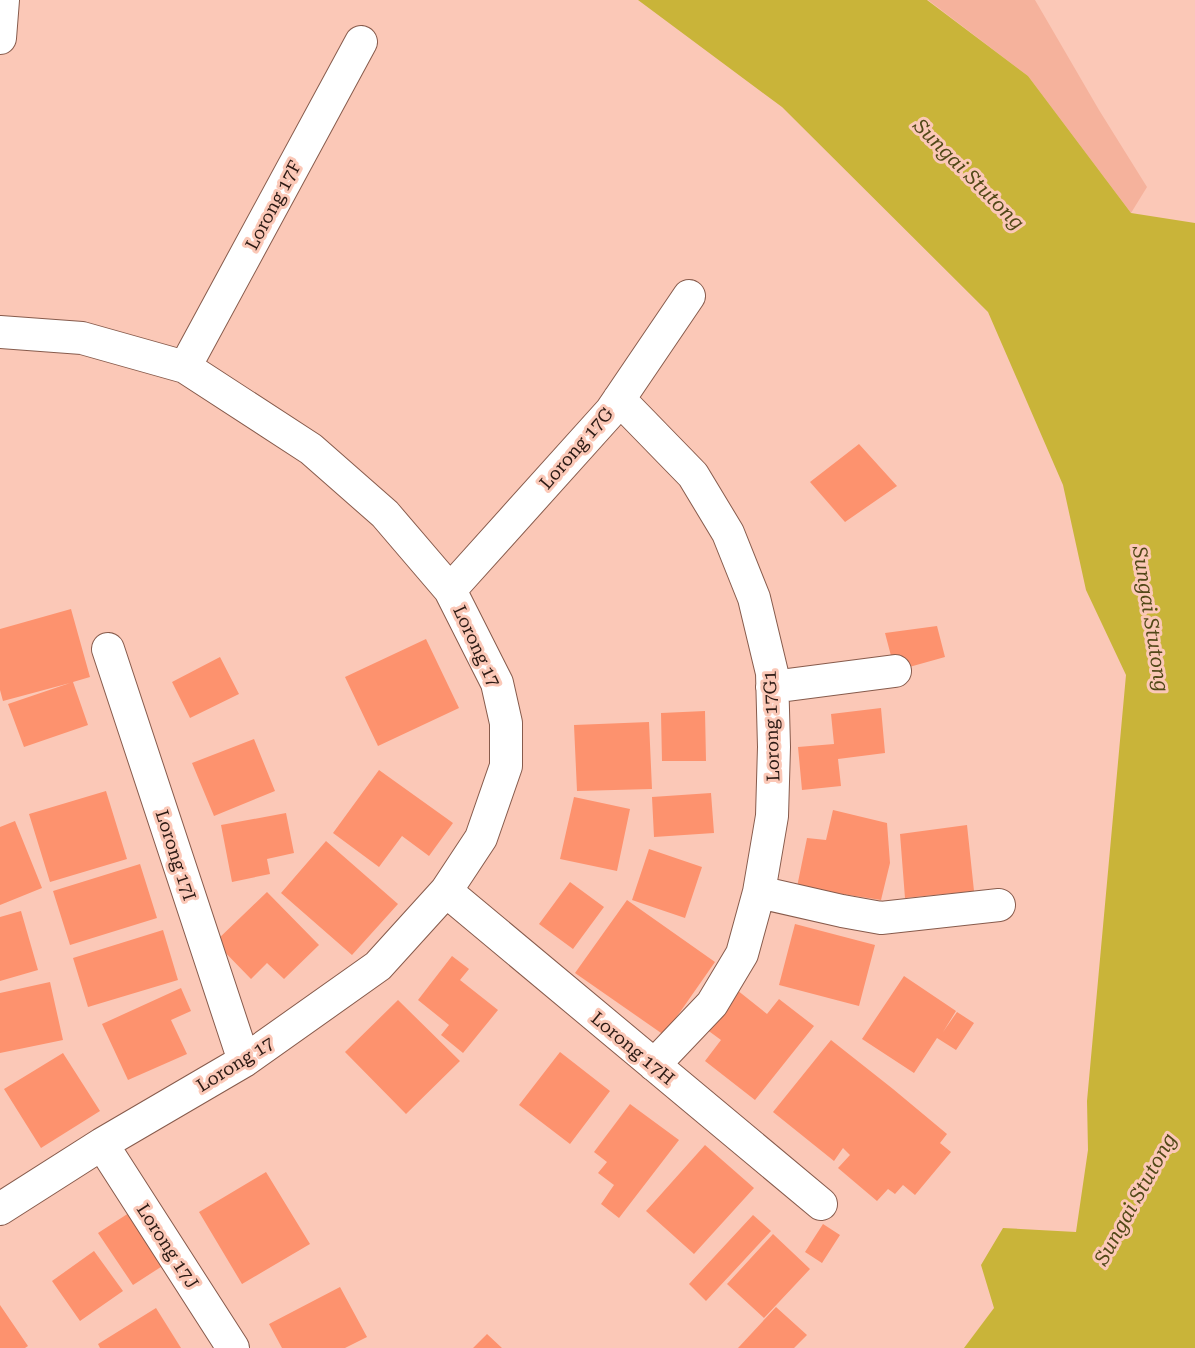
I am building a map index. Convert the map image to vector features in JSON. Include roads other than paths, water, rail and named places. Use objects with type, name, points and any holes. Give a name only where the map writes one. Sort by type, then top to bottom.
[{"type":"street","points":[[0,38],[3,0]]},
{"type":"street","name":"Lorong 17F","points":[[186,367],[361,42]]},
{"type":"street","name":"Lorong 17G","points":[[450,590],[611,411],[689,296]]},
{"type":"street","name":"Lorong 17","points":[[0,332],[82,338],[186,367],[311,449],[385,514],[450,590],[497,683],[506,723],[506,766],[481,838],[446,891],[378,966],[244,1061],[2,1202]]},
{"type":"street","name":"Lorong 17G1","points":[[619,399],[693,475],[728,533],[754,598],[772,673],[774,747],[772,816],[759,892],[742,954],[712,1004],[654,1065]]},
{"type":"street","name":"Lorong 17I","points":[[108,649],[244,1061]]},
{"type":"street","points":[[772,687],[895,671]]},
{"type":"street","name":"Lorong 17H","points":[[446,891],[821,1204]]},
{"type":"street","points":[[759,892],[880,918],[999,905]]},
{"type":"street","name":"Lorong 17J","points":[[102,1144],[233,1348]]},
{"type":"water","name":"Sungai Stutong","points":[[638,0],[927,0],[1028,76],[1131,213],[1195,223],[1195,1348],[964,1348],[994,1308],[981,1265],[1003,1228],[1076,1232],[1088,1150],[1087,1101],[1126,675],[1086,590],[1063,485],[988,312],[782,107]]}]
